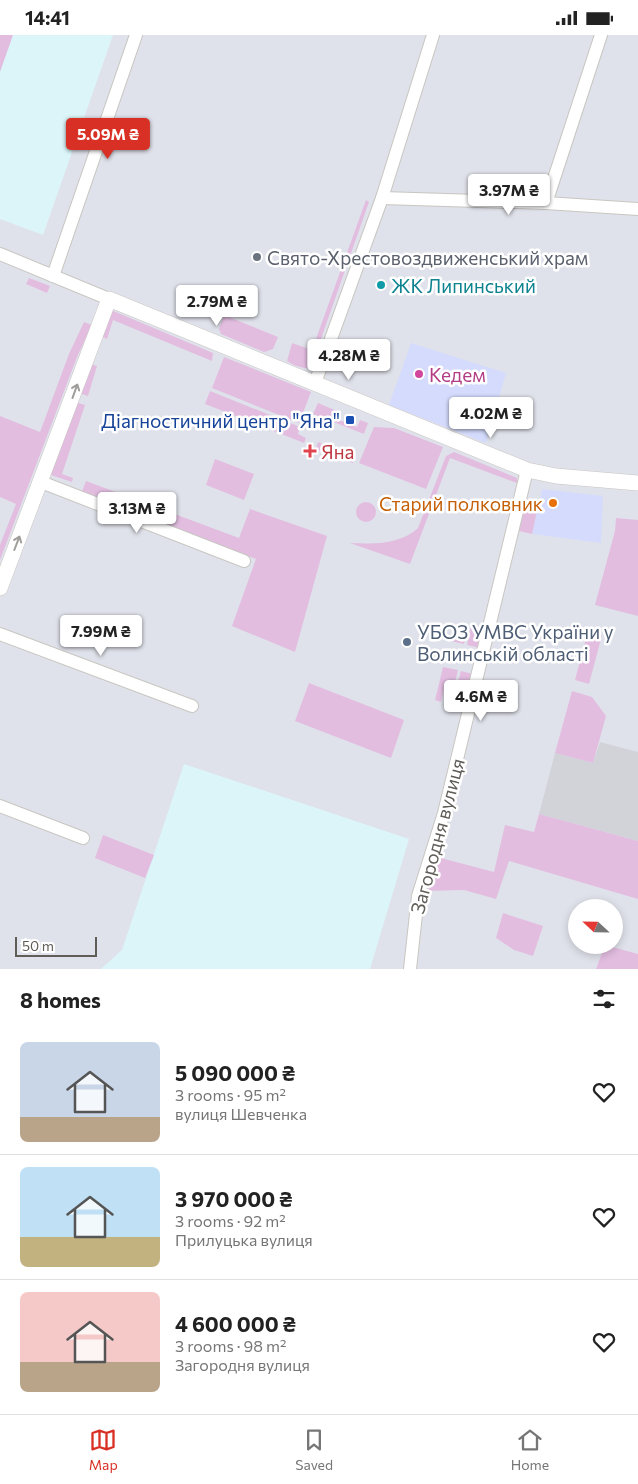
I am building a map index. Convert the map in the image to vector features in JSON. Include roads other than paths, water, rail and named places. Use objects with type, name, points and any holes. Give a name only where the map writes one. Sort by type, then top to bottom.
[{"type":"street","points":[[53,276],[136,35]]},
{"type":"street","points":[[315,383],[382,198],[433,35]]},
{"type":"street","points":[[546,203],[601,35]]},
{"type":"street","points":[[382,198],[546,203],[638,209]]},
{"type":"street","points":[[0,254],[527,470],[556,475],[638,483]]},
{"type":"street","points":[[0,588],[109,299]]},
{"type":"street","name":"Загородня вулиця","points":[[410,969],[418,896],[446,805],[527,470]]},
{"type":"street","points":[[41,482],[244,561]]},
{"type":"street","points":[[0,634],[192,706]]},
{"type":"street","points":[[0,806],[83,838]]},
{"type":"place","name":"Свято-Хрестовоздвиженський храм","points":[[257,257]]},
{"type":"place","name":"ЖК Липинський","points":[[381,285]]},
{"type":"place","name":"Кедем","points":[[419,374]]},
{"type":"place","name":"Діагностичний центр \"Яна\"","points":[[350,420]]},
{"type":"place","name":"Яна","points":[[310,451]]},
{"type":"place","name":"Старий полковник","points":[[553,503]]},
{"type":"place","name":"УБОЗ УМВС України у Волинськiй області","points":[[407,642]]}]
